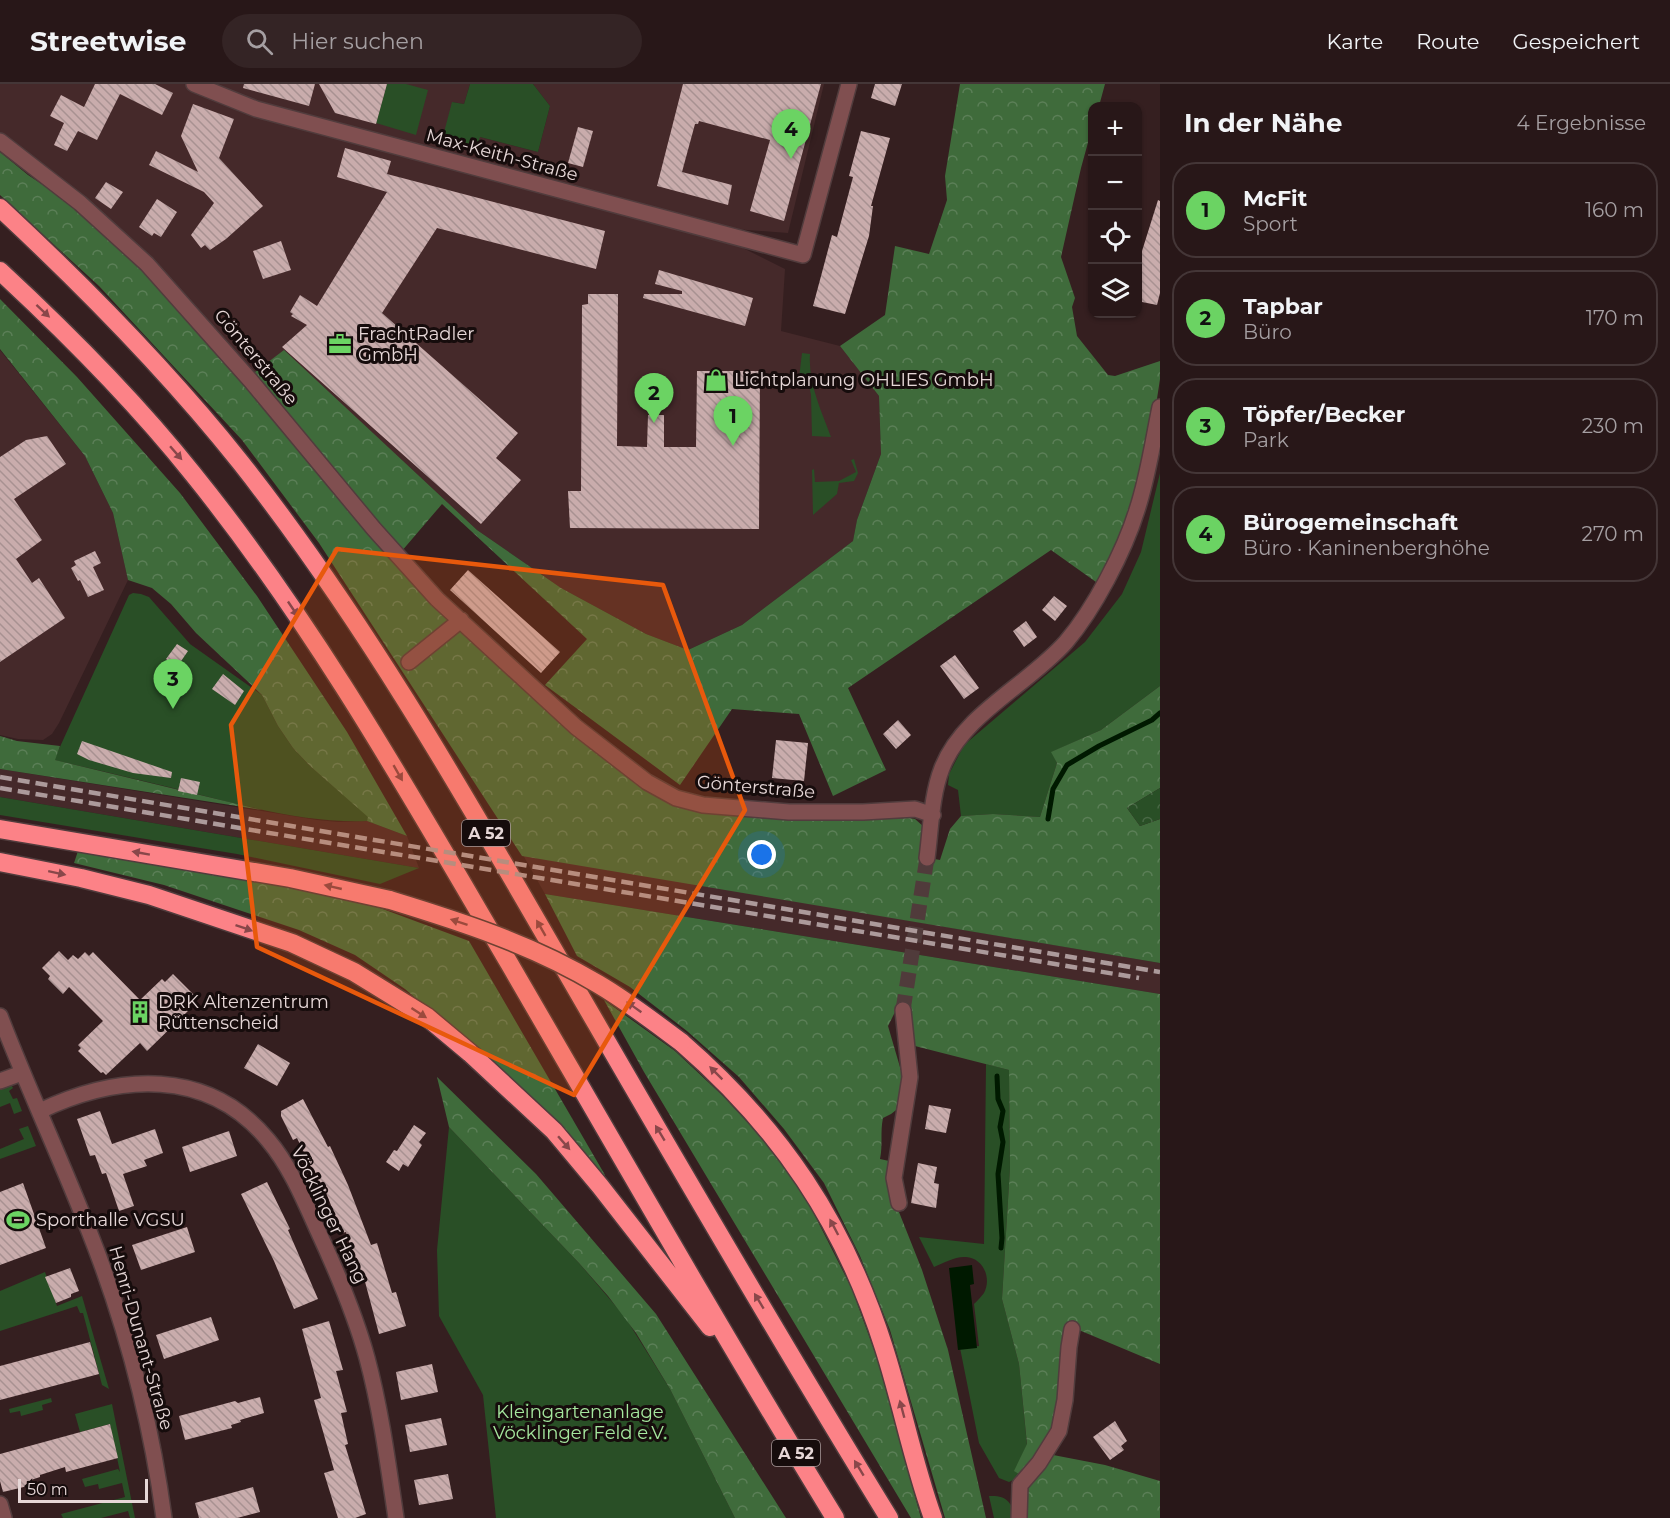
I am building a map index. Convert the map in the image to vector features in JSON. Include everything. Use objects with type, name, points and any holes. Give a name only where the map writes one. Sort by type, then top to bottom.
[{"type":"highway","name":"A 52","points":[[0,208],[84,287],[181,391],[267,496],[356,623],[466,799],[635,1092],[889,1518]]},
{"type":"highway","name":"A 52","points":[[0,271],[61,328],[139,411],[193,473],[272,579],[373,730],[835,1518]]},
{"type":"highway","points":[[0,829],[290,878],[390,900],[480,928],[541,954],[614,994],[681,1042],[730,1087],[779,1143],[814,1192],[840,1238],[879,1331],[933,1518]]},
{"type":"highway","points":[[0,862],[81,878],[149,896],[292,943],[354,972],[427,1017],[470,1053],[554,1131],[600,1186],[758,1388]]},
{"type":"street","name":"Max-Keith-Straße","points":[[194,84],[256,109],[803,255],[849,84]]},
{"type":"street","name":"Gönterstraße","points":[[0,141],[80,203],[147,264],[251,381],[374,529],[437,599],[604,750],[647,782],[676,798],[703,805],[760,811],[863,812],[915,809],[933,815]]},
{"type":"street","points":[[927,858],[935,794],[942,768],[954,745],[977,718],[1036,672],[1066,641],[1103,587],[1137,511],[1160,407]]},
{"type":"street","points":[[410,662],[461,620]]},
{"type":"street","points":[[899,1203],[894,1178],[910,1077],[903,1010]]},
{"type":"street","name":"Henri-Dunant-Straße","points":[[0,1016],[91,1234],[120,1324],[141,1401],[164,1518]]},
{"type":"street","points":[[0,1081],[22,1073]]},
{"type":"street","name":"Vöcklinger Hang","points":[[40,1111],[61,1101],[104,1088],[139,1083],[174,1085],[192,1089],[224,1103],[241,1114],[268,1140],[283,1162],[312,1219],[337,1274],[356,1324],[367,1358],[378,1407],[396,1518]]},
{"type":"street","points":[[1019,1518],[1020,1485],[1039,1462],[1059,1431],[1065,1400],[1068,1347],[1072,1329]]},
{"type":"street","points":[[0,1504],[4,1518]]},
{"type":"highlighted area","points":[[337,549],[663,585],[745,810],[574,1095],[257,947],[231,725]]},
{"type":"shaded area","points":[[0,84],[470,84],[464,104],[452,102],[480,137],[538,152],[550,106],[533,84],[824,84],[788,233],[707,227],[707,230],[785,269],[781,331],[840,346],[879,396],[881,454],[857,520],[853,541],[742,625],[688,650],[646,634],[561,588],[477,530],[284,351],[251,375],[0,142]]},
{"type":"shaded area","points":[[0,350],[85,456],[113,513],[128,580],[59,723],[52,734],[43,740],[18,739],[0,735]]},
{"type":"shaded area","points":[[0,769],[317,820],[367,821],[407,836],[419,868],[0,797]]},
{"type":"shaded area","points":[[523,855],[1160,963],[1160,994],[545,894]]},
{"type":"shaded area","points":[[972,1265],[974,1284],[970,1285],[977,1348],[958,1350],[949,1268]]},
{"type":"green space","points":[[387,84],[406,84],[428,90],[416,135],[376,123]]},
{"type":"green space","points":[[470,84],[533,84],[550,106],[538,152],[480,137],[476,150],[442,140],[452,102],[464,104]]},
{"type":"green space","points":[[960,84],[1105,84],[1100,102],[1088,102],[1088,143],[1061,257],[1075,298],[1072,307],[1077,336],[1108,375],[1115,376],[1160,361],[1160,379],[1147,464],[1103,587],[1051,550],[848,688],[886,770],[833,796],[799,714],[732,709],[680,785],[545,685],[587,639],[442,504],[401,552],[251,375],[284,350],[477,530],[561,588],[646,634],[688,650],[742,625],[853,541],[857,520],[881,454],[879,396],[840,346],[885,315],[895,246],[929,254],[947,200],[945,176]]},
{"type":"green space","points":[[0,152],[28,175],[78,208],[135,259],[186,314],[361,522],[587,745],[705,811],[836,821],[904,817],[915,819],[924,827],[924,840],[919,856],[940,860],[950,829],[961,816],[993,814],[1040,817],[1057,763],[1051,752],[1101,730],[1160,686],[1160,788],[1127,808],[1140,826],[1160,819],[1160,963],[522,856],[319,543],[242,440],[99,286],[0,195]]},
{"type":"green space","points":[[0,299],[77,377],[180,493],[257,596],[347,732],[407,836],[367,821],[368,817],[293,748],[278,726],[262,695],[196,633],[171,604],[152,588],[128,580],[113,513],[85,456],[0,349]]},
{"type":"green space","points":[[802,353],[810,354],[813,386],[831,437],[812,436],[811,395],[808,380],[799,378]]},
{"type":"green space","points":[[854,459],[858,473],[854,481],[839,483],[837,494],[813,515],[812,470],[814,469],[815,482],[839,481],[856,472],[851,460]]},
{"type":"green space","points":[[1160,473],[1160,686],[1101,730],[1052,752],[1057,763],[1040,817],[993,814],[961,816],[958,790],[948,785],[949,774],[964,745],[1085,642],[1122,594],[1141,552]]},
{"type":"green space","points":[[133,593],[149,597],[190,644],[262,695],[278,726],[293,748],[310,766],[369,817],[367,821],[323,820],[281,814],[54,760],[129,595]]},
{"type":"green space","points":[[0,736],[17,741],[60,746],[55,760],[262,810],[0,769]]},
{"type":"green space","points":[[1160,788],[1160,819],[1140,826],[1127,808]]},
{"type":"green space","points":[[0,797],[419,868],[380,884],[237,854],[0,815]]},
{"type":"green space","points":[[78,851],[261,881],[380,908],[469,941],[605,1175],[601,1178],[483,1056],[405,989],[355,955],[299,930],[164,885],[74,863]]},
{"type":"green space","points":[[545,894],[1160,994],[1160,1364],[1074,1328],[1048,1454],[1105,1465],[1160,1481],[1160,1518],[1023,1518],[1027,1490],[1031,1482],[1014,1471],[1027,1444],[1019,1364],[1002,1299],[1010,1168],[1009,1070],[915,1046],[910,1012],[896,1010],[888,1026],[902,1074],[900,1107],[883,1118],[880,1159],[889,1161],[886,1174],[893,1197],[922,1270],[948,1350],[986,1518],[945,1518],[890,1330],[860,1256],[824,1183],[784,1129],[739,1077],[687,1031],[630,987],[577,956]]},
{"type":"green space","points":[[604,1000],[675,1051],[723,1096],[774,1151],[807,1200],[852,1289],[877,1358],[921,1518],[911,1518],[644,1072]]},
{"type":"green space","points":[[986,1064],[1009,1070],[1010,1168],[1002,1299],[1019,1364],[1027,1445],[1015,1471],[1022,1476],[1009,1482],[999,1478],[979,1443],[960,1348],[979,1346],[974,1304],[984,1293],[986,1275],[977,1261],[966,1257],[934,1267],[919,1237],[984,1244]]},
{"type":"green space","points":[[437,1077],[536,1174],[656,1314],[786,1518],[735,1518],[670,1389],[636,1333],[579,1263],[449,1127]]},
{"type":"green space","points":[[10,1082],[13,1088],[9,1091],[13,1099],[17,1098],[22,1111],[14,1114],[10,1103],[0,1107],[0,1086]]},
{"type":"green space","points":[[28,1126],[36,1146],[0,1159],[0,1149],[24,1139],[19,1129]]},
{"type":"green space","name":"Kleingartenanlage Vöcklinger Feld e.V.","points":[[449,1127],[579,1263],[625,1317],[670,1389],[735,1518],[496,1518],[483,1395],[439,1316],[437,1250]]},
{"type":"green space","points":[[45,1272],[57,1306],[82,1296],[109,1389],[102,1385],[83,1313],[80,1313],[77,1306],[0,1331],[0,1291]]},
{"type":"green space","points":[[51,1398],[52,1402],[42,1405],[43,1410],[21,1416],[20,1411],[10,1413],[9,1409]]},
{"type":"green space","points":[[112,1404],[135,1518],[130,1518],[128,1511],[101,1518],[63,1518],[61,1514],[125,1497],[122,1483],[99,1489],[98,1484],[85,1487],[82,1479],[118,1469],[120,1472],[110,1424],[80,1432],[75,1414]]},
{"type":"green space","points":[[989,1496],[1004,1498],[1008,1501],[1014,1518],[994,1518]]},
{"type":"building","points":[[95,84],[155,84],[173,93],[162,115],[120,94],[97,140],[78,131],[67,151],[54,145],[64,123],[50,116],[61,95],[84,107]]},
{"type":"building","points":[[244,84],[315,84],[309,106],[243,88]]},
{"type":"building","points":[[319,84],[387,84],[376,124],[335,113]]},
{"type":"building","points":[[683,84],[821,84],[784,221],[750,211],[770,140],[699,121],[695,124],[682,172],[732,185],[728,205],[657,186]]},
{"type":"building","points":[[875,84],[902,84],[895,106],[871,98]]},
{"type":"building","points":[[193,104],[234,119],[219,158],[263,206],[210,250],[205,245],[201,248],[191,235],[214,203],[204,192],[149,165],[156,151],[198,172],[181,136]]},
{"type":"building","points":[[578,127],[593,131],[583,167],[568,163]]},
{"type":"building","points":[[861,131],[890,138],[871,206],[873,206],[869,236],[845,314],[813,306],[832,235],[837,237],[853,177],[849,176]]},
{"type":"building","points":[[345,148],[391,161],[387,174],[605,231],[596,269],[437,228],[382,313],[518,433],[496,458],[521,480],[481,524],[282,347],[307,325],[291,316],[293,314],[290,312],[300,295],[317,306],[387,192],[337,177]]},
{"type":"building","points":[[106,182],[123,192],[111,209],[95,198]]},
{"type":"building","points":[[157,199],[177,212],[161,237],[154,233],[152,236],[139,227]]},
{"type":"building","points":[[1158,200],[1160,201],[1160,293],[1157,305],[1142,302],[1142,251]]},
{"type":"building","points":[[281,241],[291,270],[263,279],[253,251]]},
{"type":"building","points":[[659,270],[753,298],[745,326],[643,298],[644,294],[682,294],[682,291],[655,284]]},
{"type":"building","points":[[588,294],[618,294],[617,446],[647,447],[648,415],[664,415],[664,447],[696,447],[697,371],[760,371],[759,529],[570,528],[568,491],[581,491],[582,305],[588,304]]},
{"type":"building","points":[[47,436],[66,464],[14,499],[42,540],[16,559],[32,583],[39,578],[65,618],[0,662],[0,457],[26,440]]},
{"type":"building","points":[[95,551],[101,563],[93,567],[104,590],[88,597],[71,568],[76,565],[74,561]]},
{"type":"building","points":[[468,570],[560,652],[541,673],[450,590]]},
{"type":"building","points":[[1054,596],[1067,606],[1055,621],[1042,610]]},
{"type":"building","points":[[1026,621],[1037,637],[1024,647],[1013,631]]},
{"type":"building","points":[[177,644],[188,651],[177,667],[166,659]]},
{"type":"building","points":[[955,655],[979,688],[964,699],[940,666]]},
{"type":"building","points":[[223,674],[244,691],[235,705],[212,689]]},
{"type":"building","points":[[898,720],[911,735],[896,749],[883,734]]},
{"type":"building","points":[[776,740],[808,743],[804,781],[772,778]]},
{"type":"building","points":[[82,741],[172,772],[171,778],[133,773],[89,760],[77,754]]},
{"type":"building","points":[[181,778],[200,782],[197,795],[178,791]]},
{"type":"building","name":"DRK Altenzentrum Rüttenscheid","points":[[59,951],[68,960],[73,955],[78,959],[85,952],[89,956],[93,952],[140,1000],[162,979],[165,982],[173,974],[196,997],[188,1005],[191,1008],[147,1051],[140,1043],[106,1075],[78,1051],[81,1048],[78,1045],[103,1021],[69,987],[63,994],[48,979],[50,976],[42,968]]},
{"type":"building","points":[[258,1044],[290,1063],[277,1086],[244,1068]]},
{"type":"building","points":[[303,1099],[328,1147],[330,1146],[371,1245],[377,1243],[392,1293],[396,1292],[406,1326],[379,1334],[364,1278],[360,1279],[346,1232],[342,1233],[323,1185],[320,1186],[297,1138],[293,1140],[281,1116],[281,1111]]},
{"type":"building","points":[[929,1105],[951,1109],[946,1133],[925,1129]]},
{"type":"building","points":[[100,1111],[112,1144],[155,1129],[163,1153],[144,1160],[147,1166],[123,1174],[134,1206],[119,1211],[106,1173],[102,1174],[95,1155],[90,1156],[77,1119]]},
{"type":"building","points":[[414,1125],[426,1133],[419,1142],[422,1145],[408,1167],[403,1164],[399,1171],[386,1162],[394,1150],[397,1151]]},
{"type":"building","points":[[229,1131],[237,1156],[190,1172],[182,1147]]},
{"type":"building","points":[[918,1163],[937,1167],[934,1183],[939,1184],[936,1208],[911,1203]]},
{"type":"building","points":[[267,1182],[290,1229],[288,1230],[318,1299],[294,1309],[274,1261],[241,1194]]},
{"type":"building","name":"Sporthalle VGSU","points":[[23,1183],[46,1248],[0,1265],[0,1192]]},
{"type":"building","points":[[187,1227],[195,1252],[141,1270],[132,1245]]},
{"type":"building","points":[[70,1268],[79,1291],[56,1303],[45,1277]]},
{"type":"building","points":[[211,1317],[219,1340],[164,1359],[156,1335]]},
{"type":"building","points":[[329,1321],[343,1370],[336,1371],[347,1412],[341,1413],[348,1444],[345,1445],[366,1514],[355,1518],[338,1518],[324,1473],[334,1470],[314,1400],[321,1398],[302,1329]]},
{"type":"building","points":[[90,1342],[99,1374],[0,1400],[0,1366]]},
{"type":"building","points":[[432,1364],[438,1392],[401,1400],[396,1372]]},
{"type":"building","points":[[260,1397],[264,1413],[240,1420],[241,1422],[231,1425],[232,1428],[185,1440],[179,1416],[235,1401],[238,1403]]},
{"type":"building","points":[[441,1418],[447,1445],[410,1452],[405,1425]]},
{"type":"building","points":[[1115,1421],[1127,1441],[1121,1446],[1124,1450],[1110,1460],[1093,1437]]},
{"type":"building","points":[[110,1424],[118,1458],[66,1472],[65,1467],[40,1475],[31,1480],[32,1485],[3,1492],[0,1481],[0,1454]]},
{"type":"building","points":[[448,1474],[453,1499],[419,1505],[414,1480]]},
{"type":"building","points":[[253,1487],[260,1512],[237,1518],[199,1518],[195,1503]]},
{"type":"waterway","points":[[1048,819],[1053,789],[1067,765],[1099,746],[1152,720],[1160,713]]},
{"type":"waterway","points":[[997,1076],[998,1099],[1003,1111],[1000,1127],[1003,1142],[998,1174],[1001,1248]]},
{"type":"tunnel","points":[[903,1010],[927,858]]},
{"type":"railway","points":[[0,777],[1160,972]]},
{"type":"railway","points":[[0,788],[1139,978]]},
{"type":"place","name":"Bürogemeinschaft","points":[[791,159]]},
{"type":"place","name":"FrachtRadler GmbH","points":[[340,344]]},
{"type":"place","name":"Lichtplanung OHLIES GmbH","points":[[716,380]]},
{"type":"place","name":"Tapbar","points":[[654,423]]},
{"type":"place","name":"McFit","points":[[733,446]]},
{"type":"place","name":"Töpfer/Becker","points":[[173,709]]},
{"type":"place","name":"DRK Altenzentrum Rüttenscheid","points":[[140,1012]]},
{"type":"place","name":"Sporthalle VGSU","points":[[18,1220]]}]
